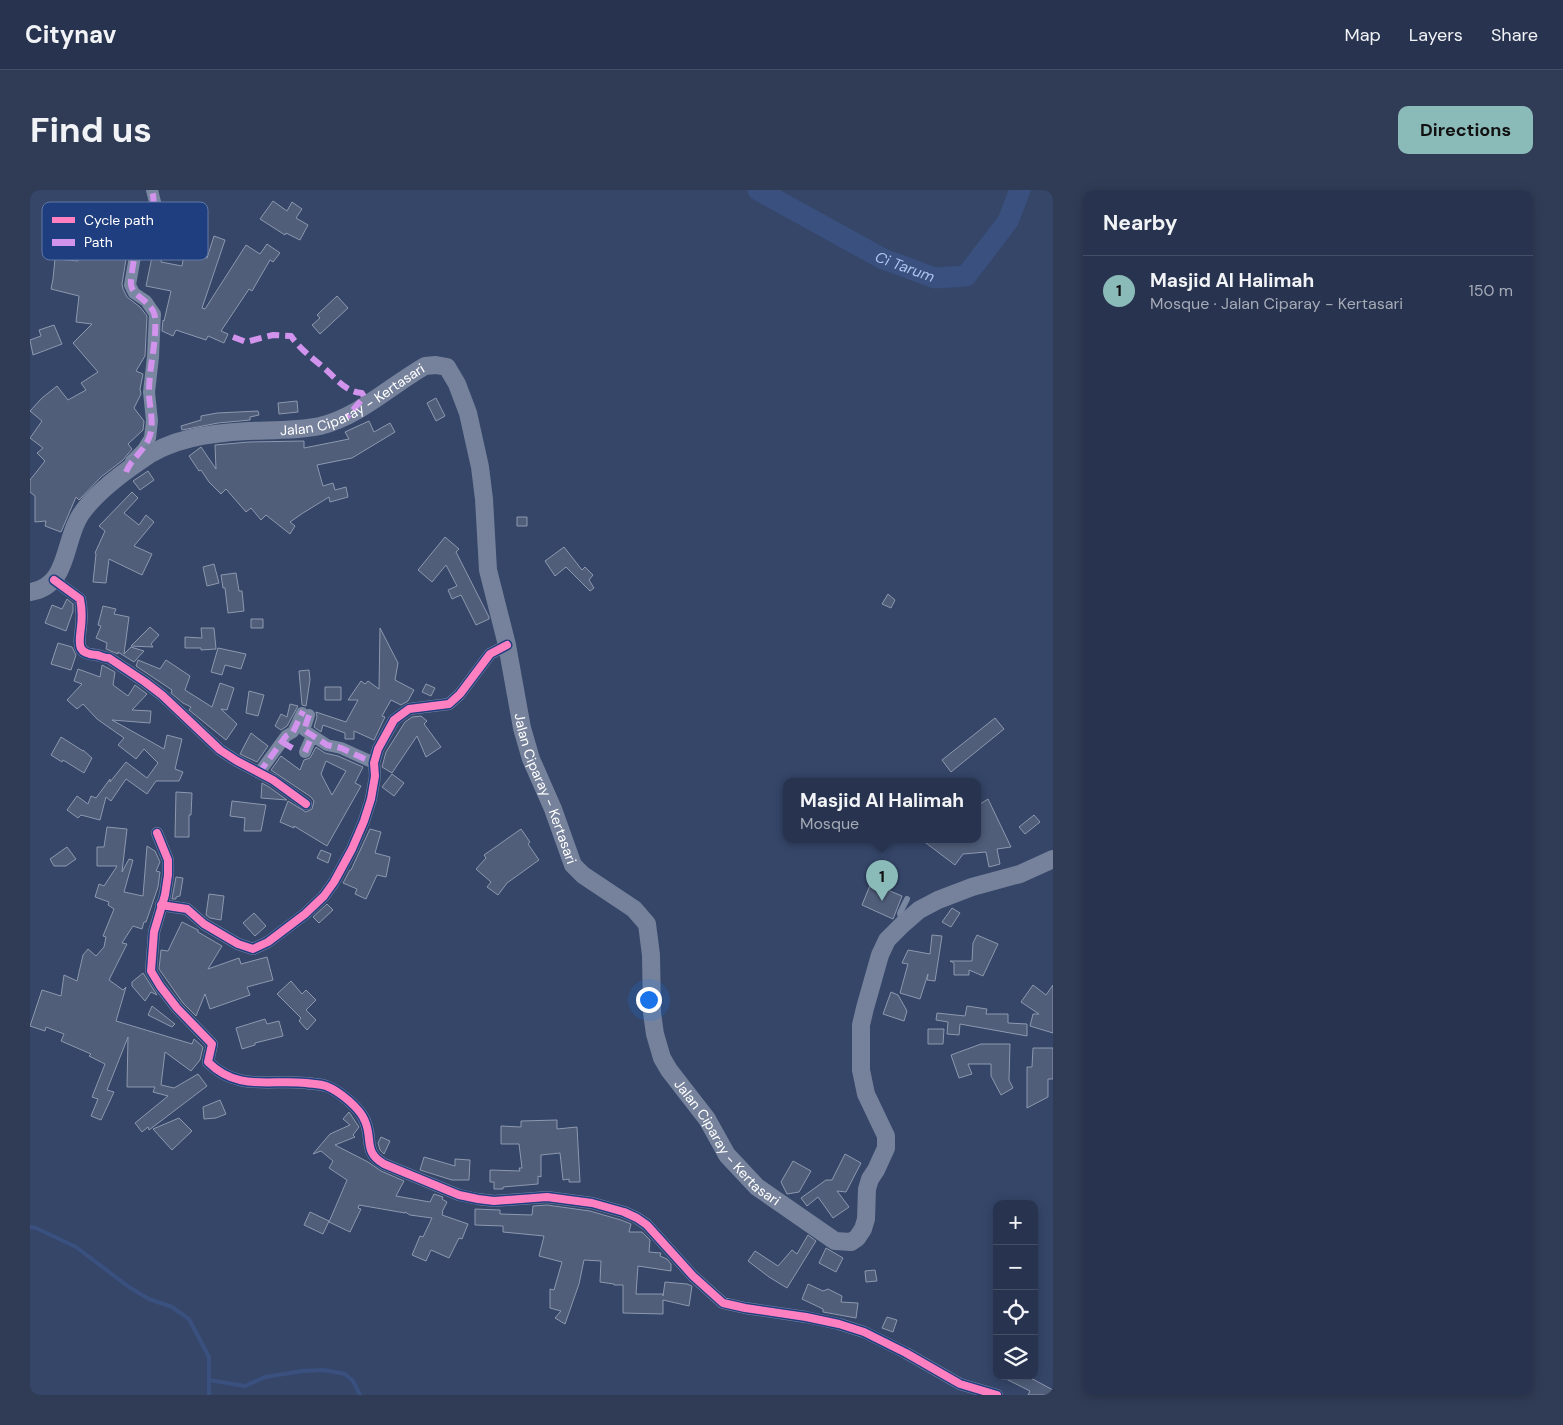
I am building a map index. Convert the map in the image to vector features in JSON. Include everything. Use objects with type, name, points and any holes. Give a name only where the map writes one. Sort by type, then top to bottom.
[{"type":"main road","name":"Jalan Ciparay - Kertasari","points":[[54,580],[59,573],[71,534],[82,512],[102,492],[154,452],[179,441],[223,433],[300,430],[334,422],[362,408],[425,366],[447,367],[457,384],[468,413],[480,467],[484,499],[488,570],[507,645],[518,709],[531,759],[553,809],[574,865],[583,875],[634,909],[647,924],[651,955],[652,1013],[655,1034],[662,1058],[707,1119],[727,1155],[736,1166],[764,1191],[835,1241],[851,1242],[858,1238],[864,1229],[870,1179],[886,1148],[886,1136],[870,1103],[861,1070],[861,1025],[880,955],[887,940],[919,910],[938,900],[972,887],[1020,874],[1053,860]]},
{"type":"main road","points":[[30,592],[35,592],[54,580]]},
{"type":"street","points":[[126,472],[129,464],[150,438],[152,421],[149,392],[155,314],[146,301],[134,293],[130,286],[134,260]]},
{"type":"street","points":[[54,580],[80,599],[82,613],[78,644],[80,649],[90,655],[100,655],[109,658],[145,682],[184,714],[220,750],[273,780],[306,804]]},
{"type":"street","points":[[161,905],[187,908],[204,924],[238,944],[253,949],[268,942],[306,914],[324,896],[352,850],[371,798],[375,776],[374,763],[378,749],[394,720],[410,709],[449,704],[460,694],[490,654],[507,645]]},
{"type":"street","points":[[259,773],[286,736],[293,732],[306,713],[304,730],[312,736],[327,745],[340,748],[374,763]]},
{"type":"street","points":[[282,742],[299,751],[312,736]]},
{"type":"street","points":[[157,832],[168,860],[166,888],[154,932],[151,971],[177,1008],[212,1044],[208,1062],[218,1071],[229,1078],[240,1081],[299,1082],[326,1086],[349,1101],[360,1112],[366,1122],[371,1151],[375,1159],[384,1164],[459,1195],[478,1199],[494,1201],[548,1197],[592,1203],[618,1210],[637,1218],[647,1225],[693,1276],[723,1303],[806,1317],[864,1332],[906,1353],[960,1384],[997,1395]]},
{"type":"lane","points":[[903,924],[900,913],[907,899]]},
{"type":"building","points":[[273,201],[287,211],[292,202],[302,209],[296,218],[308,225],[300,240],[286,233],[285,235],[260,219]]},
{"type":"building","points":[[214,236],[225,240],[202,308],[205,309],[246,245],[260,254],[267,244],[280,253],[273,262],[270,260],[252,291],[249,289],[221,331],[228,334],[224,343],[208,336],[206,340],[176,330],[173,336],[162,331],[171,291],[146,286],[151,260],[162,260],[161,262],[182,266],[183,260],[208,260]]},
{"type":"building","points":[[55,260],[126,260],[123,289],[127,297],[140,307],[147,316],[145,356],[136,371],[143,374],[141,394],[134,408],[144,421],[143,430],[128,444],[132,449],[123,460],[101,477],[79,500],[76,497],[61,532],[45,526],[46,521],[35,522],[35,496],[30,492],[30,480],[45,461],[37,453],[43,448],[30,438],[42,421],[30,411],[57,386],[68,400],[86,390],[81,383],[98,372],[73,343],[92,324],[76,322],[79,296],[51,289]]},
{"type":"building","points":[[337,296],[348,308],[320,334],[312,325],[320,318],[317,315]]},
{"type":"building","points":[[54,325],[62,344],[33,355],[30,340],[41,336],[39,330]]},
{"type":"building","points":[[436,398],[445,416],[436,421],[427,403]]},
{"type":"building","points":[[297,401],[298,412],[279,414],[278,403]]},
{"type":"building","points":[[258,411],[259,415],[250,417],[250,420],[218,423],[182,430],[181,426],[201,420],[201,416],[217,413]]},
{"type":"building","points":[[369,421],[374,432],[390,423],[395,432],[352,458],[317,465],[323,486],[333,483],[335,490],[346,487],[348,497],[330,502],[329,497],[303,513],[290,522],[295,526],[290,534],[266,515],[261,520],[251,508],[246,512],[226,489],[221,494],[209,482],[201,470],[199,471],[189,456],[201,447],[216,469],[215,445],[304,441],[304,448],[349,439],[345,432]]},
{"type":"building","points":[[148,471],[154,480],[140,490],[133,481]]},
{"type":"building","points":[[132,492],[138,498],[124,513],[139,525],[146,515],[154,522],[134,546],[152,554],[142,575],[109,559],[106,583],[93,582],[95,553],[105,531],[99,526]]},
{"type":"building","points":[[517,517],[527,517],[527,526],[517,526]]},
{"type":"building","points":[[445,537],[459,549],[456,552],[489,617],[489,619],[476,625],[461,595],[452,599],[448,590],[457,586],[446,565],[432,582],[418,570]]},
{"type":"building","points":[[564,547],[582,570],[585,567],[593,575],[589,580],[594,588],[590,591],[566,567],[555,576],[545,561]]},
{"type":"building","points":[[214,564],[219,583],[207,586],[203,567]]},
{"type":"building","points":[[236,573],[239,591],[242,591],[244,611],[228,613],[225,588],[223,588],[221,575]]},
{"type":"building","points":[[888,594],[895,600],[891,608],[882,604]]},
{"type":"building","points":[[67,599],[73,604],[73,611],[66,631],[45,623],[52,605],[62,609]]},
{"type":"building","points":[[103,606],[116,609],[114,614],[129,617],[124,654],[131,647],[144,651],[134,662],[118,652],[118,654],[106,649],[107,643],[96,638],[101,626],[98,625]]},
{"type":"building","points":[[251,619],[263,619],[263,628],[251,628]]},
{"type":"building","points":[[150,627],[159,635],[151,644],[153,647],[131,646]]},
{"type":"building","points":[[201,628],[214,628],[216,649],[185,648],[185,637],[202,638]]},
{"type":"building","points":[[380,628],[398,663],[395,680],[414,690],[408,701],[401,705],[391,700],[382,716],[385,717],[374,740],[354,731],[354,739],[345,739],[345,733],[323,725],[321,732],[314,727],[317,717],[316,712],[346,722],[358,700],[348,700],[361,681],[365,684],[368,681],[379,689]]},
{"type":"building","points":[[58,643],[72,647],[76,655],[71,670],[51,664]]},
{"type":"building","points":[[218,648],[246,654],[241,669],[225,665],[222,675],[211,672]]},
{"type":"building","points":[[138,660],[160,669],[166,660],[190,676],[185,690],[212,707],[220,683],[234,688],[227,710],[221,709],[237,724],[226,740],[189,710],[191,707],[171,693],[172,690],[136,666]]},
{"type":"building","points":[[102,665],[115,672],[113,685],[128,696],[135,685],[147,694],[132,710],[151,711],[150,723],[112,720],[164,749],[167,735],[182,739],[175,769],[183,772],[179,781],[156,781],[147,794],[126,779],[111,801],[106,797],[100,820],[81,815],[78,818],[67,810],[77,796],[88,804],[91,796],[96,798],[126,762],[147,778],[158,763],[144,749],[136,759],[118,745],[124,738],[97,719],[83,704],[77,709],[67,700],[82,684],[74,681],[78,669],[100,677]]},
{"type":"building","points":[[309,670],[310,680],[306,706],[302,705],[299,671]]},
{"type":"building","points":[[426,684],[435,688],[431,696],[422,692]]},
{"type":"building","points":[[325,687],[341,687],[341,700],[325,700]]},
{"type":"building","points":[[249,691],[264,695],[258,716],[246,713]]},
{"type":"building","points":[[290,704],[298,706],[287,726],[281,730],[275,726],[281,714],[287,717]]},
{"type":"building","points":[[421,716],[427,721],[424,724],[441,747],[426,757],[417,736],[392,773],[382,767],[386,752],[405,722],[412,717]]},
{"type":"building","points":[[995,718],[1004,729],[951,772],[942,760]]},
{"type":"building","points":[[251,733],[268,746],[257,762],[240,754]]},
{"type":"building","points":[[61,737],[83,750],[92,758],[84,773],[51,755]]},
{"type":"building","points":[[316,747],[325,753],[338,756],[363,767],[355,783],[361,786],[327,846],[294,826],[294,828],[280,822],[288,801],[306,812],[312,809],[314,801],[271,770],[281,756],[300,770],[304,760],[310,758]],"holes":[[[326,761],[346,771],[332,795],[321,774]]]},
{"type":"building","points":[[392,774],[404,783],[394,796],[382,787]]},
{"type":"building","points":[[262,783],[269,787],[287,800],[261,798]]},
{"type":"building","points":[[176,792],[192,793],[189,837],[175,837]]},
{"type":"building","points":[[988,799],[1011,847],[997,849],[1000,864],[989,867],[986,852],[963,854],[955,865],[926,843],[981,843],[981,803]]},
{"type":"building","points":[[232,801],[266,805],[261,831],[244,831],[245,818],[230,816]]},
{"type":"building","points":[[1034,815],[1040,822],[1025,834],[1019,827]]},
{"type":"building","points":[[107,827],[127,829],[122,872],[129,859],[133,860],[124,892],[143,896],[147,846],[155,851],[160,862],[156,871],[160,872],[158,887],[146,922],[144,922],[142,929],[133,926],[122,943],[127,944],[109,980],[123,990],[126,987],[116,1021],[192,1044],[194,1039],[203,1047],[200,1060],[191,1071],[165,1052],[161,1085],[174,1088],[198,1074],[207,1086],[149,1130],[148,1127],[142,1132],[135,1123],[168,1096],[153,1092],[155,1087],[127,1087],[128,1037],[107,1090],[114,1092],[101,1120],[91,1116],[98,1099],[92,1097],[105,1064],[89,1056],[91,1054],[61,1041],[64,1034],[46,1027],[45,1031],[30,1026],[42,990],[61,996],[64,975],[77,981],[83,955],[88,949],[96,956],[104,947],[106,937],[103,936],[114,909],[108,905],[109,902],[95,897],[99,884],[104,886],[117,866],[97,866],[97,847],[104,847]]},
{"type":"building","points":[[370,829],[381,832],[375,853],[390,857],[386,877],[377,875],[366,899],[355,894],[357,889],[343,883]]},
{"type":"building","points":[[521,829],[539,860],[507,883],[498,895],[487,887],[491,882],[476,869],[486,858],[484,855]]},
{"type":"building","points":[[67,847],[76,859],[66,866],[54,866],[50,859]]},
{"type":"building","points":[[321,850],[331,854],[328,863],[317,858]]},
{"type":"building","points":[[176,877],[183,878],[180,896],[172,899]]},
{"type":"building","points":[[871,883],[902,896],[893,919],[862,905]]},
{"type":"building","points":[[209,894],[224,896],[221,920],[210,918],[206,915]]},
{"type":"building","points":[[327,904],[333,910],[319,923],[313,917]]},
{"type":"building","points":[[952,908],[960,913],[951,927],[942,922]]},
{"type":"building","points":[[254,913],[266,926],[255,936],[243,923]]},
{"type":"building","points":[[182,922],[222,946],[208,969],[239,958],[241,964],[267,957],[273,980],[247,987],[250,995],[210,1009],[205,994],[196,1016],[183,1003],[159,969],[161,950],[168,951]]},
{"type":"building","points":[[932,935],[942,936],[935,981],[927,980],[928,974],[920,999],[900,993],[908,964],[902,963],[908,950],[930,954]]},
{"type":"building","points":[[977,935],[998,944],[983,976],[969,970],[969,975],[954,975],[954,963],[950,961],[972,961],[973,943]]},
{"type":"building","points":[[143,973],[157,995],[151,992],[145,1001],[132,986],[132,982]]},
{"type":"building","points":[[291,981],[302,994],[306,990],[316,1000],[306,1010],[316,1020],[307,1030],[299,1021],[301,1018],[277,994]]},
{"type":"building","points":[[1033,985],[1046,995],[1053,985],[1053,1033],[1030,1026],[1033,1014],[1039,1014],[1021,1002]]},
{"type":"building","points":[[891,992],[898,995],[907,1011],[904,1021],[883,1014]]},
{"type":"building","points":[[152,1006],[175,1024],[172,1027],[148,1015]]},
{"type":"building","points":[[967,1006],[987,1009],[986,1014],[1008,1014],[1008,1023],[1027,1024],[1027,1036],[960,1024],[959,1035],[947,1034],[948,1022],[936,1020],[937,1013],[965,1016]]},
{"type":"building","points":[[265,1019],[267,1024],[279,1021],[283,1036],[255,1043],[255,1045],[242,1049],[236,1028]]},
{"type":"building","points":[[928,1029],[944,1029],[943,1044],[928,1044]]},
{"type":"building","points":[[981,1044],[1010,1044],[1009,1080],[1013,1088],[1001,1095],[991,1076],[991,1064],[968,1064],[972,1074],[959,1078],[951,1055]]},
{"type":"building","points":[[1033,1048],[1053,1048],[1053,1079],[1048,1079],[1048,1097],[1027,1108],[1027,1067],[1032,1067]]},
{"type":"building","points":[[220,1100],[226,1114],[216,1118],[204,1119],[203,1107]]},
{"type":"building","points":[[349,1112],[359,1127],[353,1135],[355,1137],[335,1145],[381,1171],[404,1181],[396,1196],[430,1202],[434,1194],[443,1197],[442,1199],[447,1202],[442,1215],[468,1224],[462,1239],[459,1238],[449,1258],[431,1250],[426,1261],[412,1255],[420,1236],[423,1237],[432,1218],[359,1205],[358,1208],[361,1209],[350,1232],[329,1222],[347,1180],[329,1168],[333,1161],[321,1151],[313,1154],[330,1134],[350,1125],[343,1119]]},
{"type":"building","points":[[179,1118],[192,1131],[172,1150],[153,1129]]},
{"type":"building","points":[[557,1120],[557,1129],[577,1127],[580,1182],[569,1182],[569,1179],[563,1180],[560,1153],[541,1155],[541,1177],[538,1176],[538,1184],[494,1189],[494,1182],[490,1182],[490,1170],[520,1171],[519,1168],[522,1168],[519,1144],[501,1144],[501,1126],[521,1127],[521,1121]]},
{"type":"building","points":[[381,1137],[390,1141],[384,1154],[380,1150],[378,1143]]},
{"type":"building","points":[[845,1154],[861,1163],[846,1192],[837,1191],[849,1207],[833,1218],[818,1197],[807,1206],[801,1198],[826,1180],[832,1180]]},
{"type":"building","points":[[424,1157],[455,1166],[455,1159],[470,1160],[469,1180],[452,1180],[420,1170]]},
{"type":"building","points":[[793,1161],[811,1171],[799,1192],[787,1194],[781,1182]]},
{"type":"building","points":[[547,1205],[590,1211],[631,1224],[629,1232],[642,1232],[650,1240],[649,1252],[661,1253],[660,1256],[667,1259],[671,1264],[671,1271],[638,1266],[636,1294],[663,1294],[663,1296],[665,1282],[687,1284],[692,1286],[689,1306],[663,1300],[663,1314],[623,1313],[623,1285],[600,1282],[601,1261],[584,1260],[579,1284],[565,1324],[555,1318],[561,1311],[550,1308],[550,1289],[554,1290],[562,1262],[539,1256],[544,1236],[503,1232],[503,1226],[475,1225],[475,1209],[500,1210],[500,1214],[532,1215],[533,1206]]},
{"type":"building","points":[[310,1212],[329,1221],[323,1234],[304,1225]]},
{"type":"building","points":[[808,1235],[816,1241],[787,1288],[748,1261],[755,1251],[778,1266],[792,1250],[797,1254]]},
{"type":"building","points":[[826,1248],[843,1258],[836,1272],[819,1263]]},
{"type":"building","points":[[875,1270],[877,1281],[866,1282],[865,1271]]},
{"type":"building","points":[[808,1284],[823,1291],[828,1289],[842,1296],[841,1302],[858,1303],[856,1318],[823,1312],[823,1309],[802,1299]]},
{"type":"building","points":[[887,1317],[897,1320],[893,1332],[882,1328]]},
{"type":"building","points":[[1008,1380],[1034,1380],[1053,1390],[1053,1395],[1028,1395],[1030,1391]]},
{"type":"waterway","name":"Ci Tarum","points":[[758,190],[883,259],[935,278],[966,276],[1008,221],[1020,190]]},
{"type":"waterway","points":[[30,1227],[76,1247],[129,1287],[149,1299],[172,1307],[189,1319],[209,1357],[209,1395]]},
{"type":"waterway","points":[[209,1380],[245,1386],[265,1377],[324,1370],[345,1374],[353,1381],[360,1395]]},
{"type":"marked path","points":[[152,190],[153,202]]},
{"type":"marked path","points":[[126,472],[147,443],[152,427],[149,392],[155,336],[155,317],[150,307],[132,288],[134,260]]},
{"type":"marked path","points":[[233,337],[246,342],[273,335],[291,336],[302,349],[341,383],[350,390],[362,393],[364,397],[347,417]]},
{"type":"marked path","points":[[259,773],[286,736],[293,732],[303,711]]},
{"type":"marked path","points":[[309,715],[304,730],[327,745],[341,748],[374,763]]},
{"type":"marked path","points":[[305,752],[312,736]]},
{"type":"marked path","points":[[282,742],[294,749]]},
{"type":"cycle path","points":[[54,580],[80,599],[82,617],[80,647],[85,653],[109,658],[145,682],[162,695],[220,750],[273,780],[306,804]]},
{"type":"cycle path","points":[[161,905],[187,909],[204,924],[238,944],[253,949],[268,942],[305,914],[324,896],[334,882],[352,849],[364,821],[371,799],[375,776],[374,763],[378,749],[394,720],[409,709],[449,704],[460,694],[490,654],[507,645]]},
{"type":"cycle path","points":[[157,833],[168,860],[168,875],[165,895],[154,932],[151,971],[177,1008],[212,1044],[208,1062],[219,1071],[243,1081],[319,1084],[331,1088],[359,1111],[365,1121],[373,1155],[384,1164],[459,1195],[478,1199],[494,1201],[547,1197],[592,1203],[624,1212],[647,1225],[693,1276],[723,1303],[806,1317],[864,1332],[906,1353],[960,1384],[997,1395]]},
{"type":"place","name":"Masjid Al Halimah","points":[[882,901]]}]
